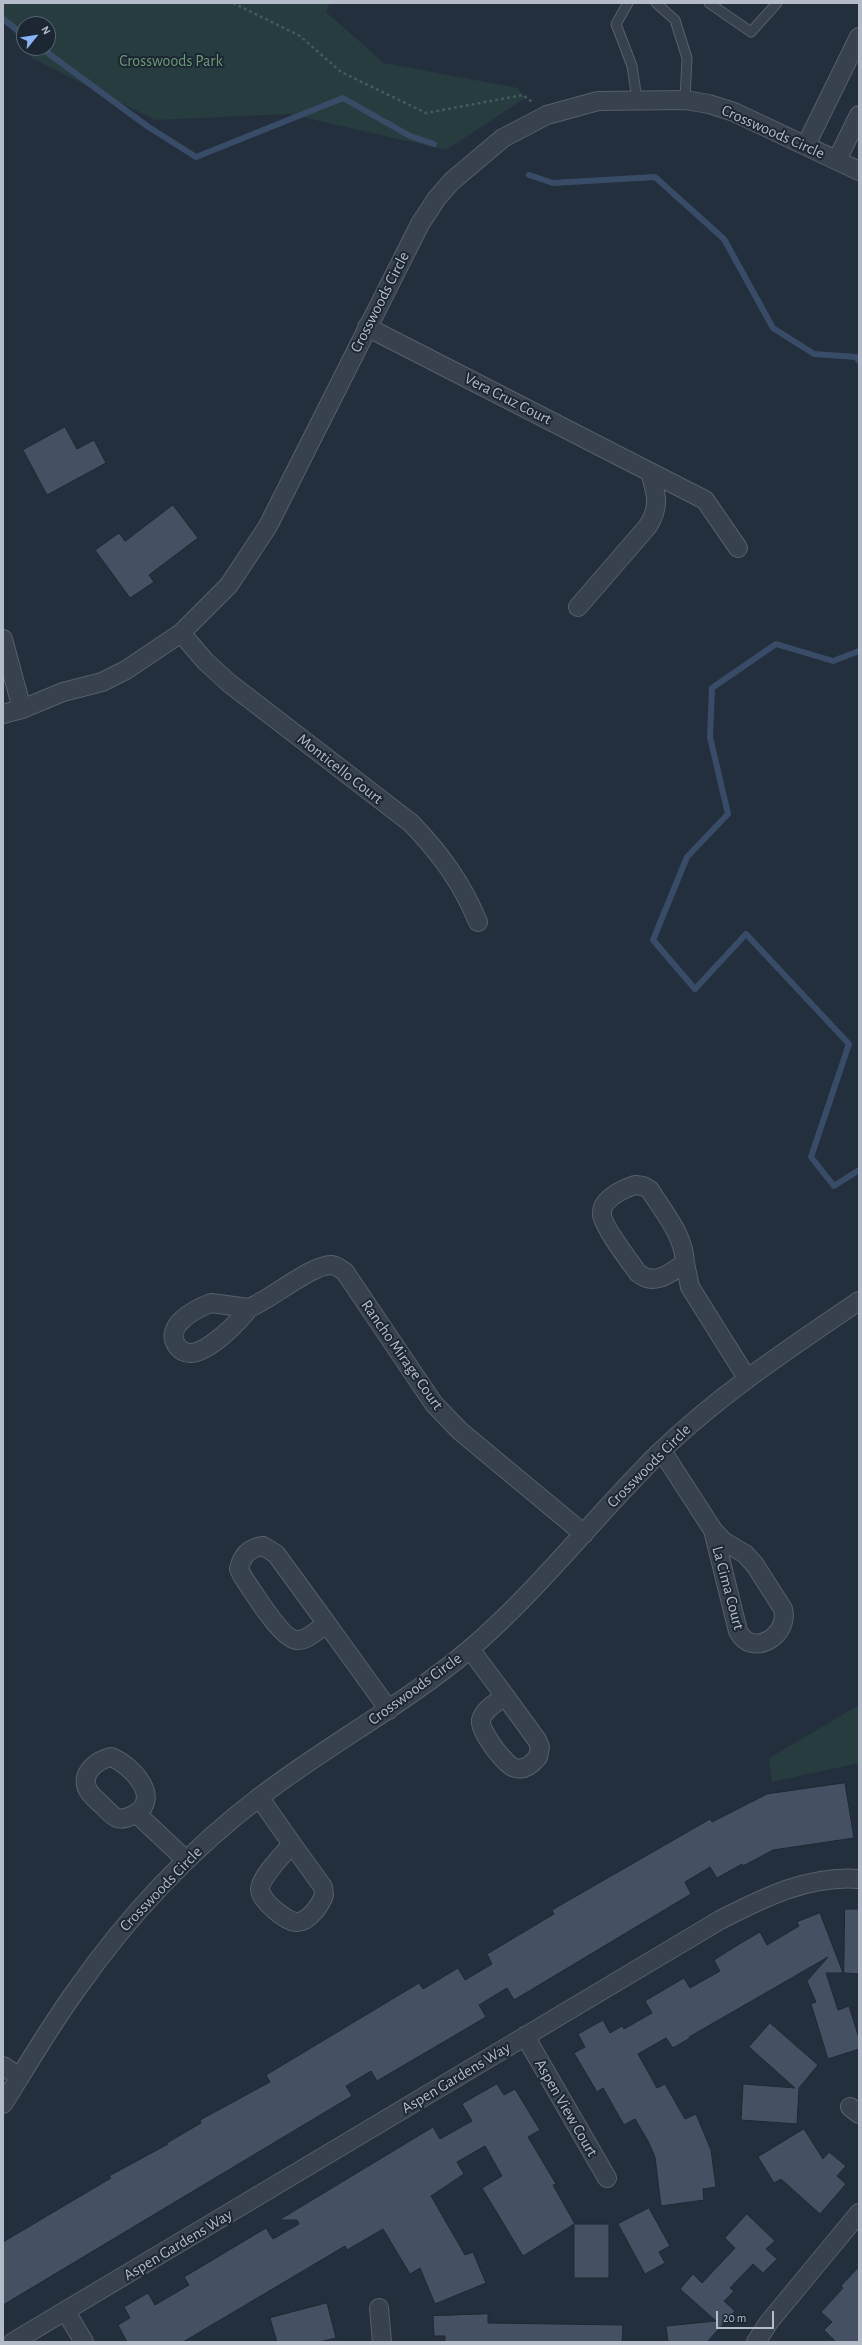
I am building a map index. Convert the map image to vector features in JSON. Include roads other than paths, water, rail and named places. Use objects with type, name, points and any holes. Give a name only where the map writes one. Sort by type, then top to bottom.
[{"type":"street","points":[[806,145],[859,37]]},
{"type":"street","name":"Crosswoods Circle","points":[[3,714],[22,709],[63,692],[102,682],[126,670],[181,633],[229,585],[250,556],[283,497],[420,224],[437,198],[483,152],[503,138],[547,115],[598,101],[637,99],[685,100],[734,112],[859,171]]},
{"type":"street","points":[[837,160],[859,115]]},
{"type":"street","name":"Vera Cruz Court","points":[[367,327],[705,500],[738,548]]},
{"type":"street","points":[[578,607],[648,526],[655,515],[657,500],[650,472]]},
{"type":"street","name":"Monticello Court","points":[[181,633],[205,661],[229,683],[411,823],[434,846],[454,873],[478,922]]},
{"type":"street","points":[[3,639],[22,709]]},
{"type":"street","points":[[685,1263],[663,1278],[655,1280],[644,1278],[638,1273],[603,1221],[602,1208],[607,1201],[635,1185],[643,1186],[650,1190],[680,1238],[684,1250],[690,1287],[747,1378]]},
{"type":"street","name":"Rancho Mirage Court","points":[[249,1308],[318,1268],[331,1265],[345,1272],[434,1404],[460,1431],[584,1534]]},
{"type":"street","name":"Crosswoods Circle","points":[[3,2104],[76,1990],[113,1940],[186,1860],[259,1797],[297,1769],[389,1710],[470,1649],[519,1605],[619,1494],[693,1422],[747,1378],[858,1303]]},
{"type":"street","name":"La Cima Court","points":[[662,1451],[713,1530],[723,1541],[745,1554],[755,1565],[783,1609],[785,1618],[784,1625],[765,1642],[757,1644],[748,1643],[738,1631],[713,1530]]},
{"type":"street","points":[[327,1624],[304,1639],[296,1640],[288,1638],[243,1577],[239,1569],[245,1554],[255,1547],[263,1546],[272,1550],[327,1624],[389,1710]]},
{"type":"street","points":[[470,1649],[505,1696]]},
{"type":"street","points":[[259,1797],[292,1844]]},
{"type":"street","points":[[136,1813],[186,1860]]},
{"type":"street","name":"Aspen Gardens Way","points":[[13,2342],[66,2312],[720,1920],[769,1895],[816,1881],[859,1879]]},
{"type":"street","name":"Aspen View Court","points":[[525,2036],[607,2178]]},
{"type":"street","points":[[3,2066],[20,2077]]},
{"type":"street","points":[[756,2342],[768,2322],[859,2214]]},
{"type":"street","points":[[379,2308],[382,2342]]},
{"type":"street","points":[[66,2312],[84,2342]]},
{"type":"lane","points":[[628,3],[616,24],[632,66],[637,99]]},
{"type":"lane","points":[[656,3],[675,20],[687,58],[685,100]]},
{"type":"lane","points":[[709,3],[751,32],[777,3]]},
{"type":"waterway","points":[[3,19],[16,29]]},
{"type":"waterway","points":[[52,56],[147,126],[196,157],[343,98],[410,136],[434,144]]},
{"type":"waterway","points":[[529,175],[553,183],[655,177],[724,239],[773,328],[814,354],[856,357],[859,361]]},
{"type":"waterway","points":[[859,651],[833,661],[776,644],[712,688],[710,737],[728,814],[687,857],[653,940],[695,989],[746,934],[849,1044],[811,1157],[834,1186],[859,1170]]},
{"type":"park label","name":"Crosswoods Park","points":[[171,61]]}]
